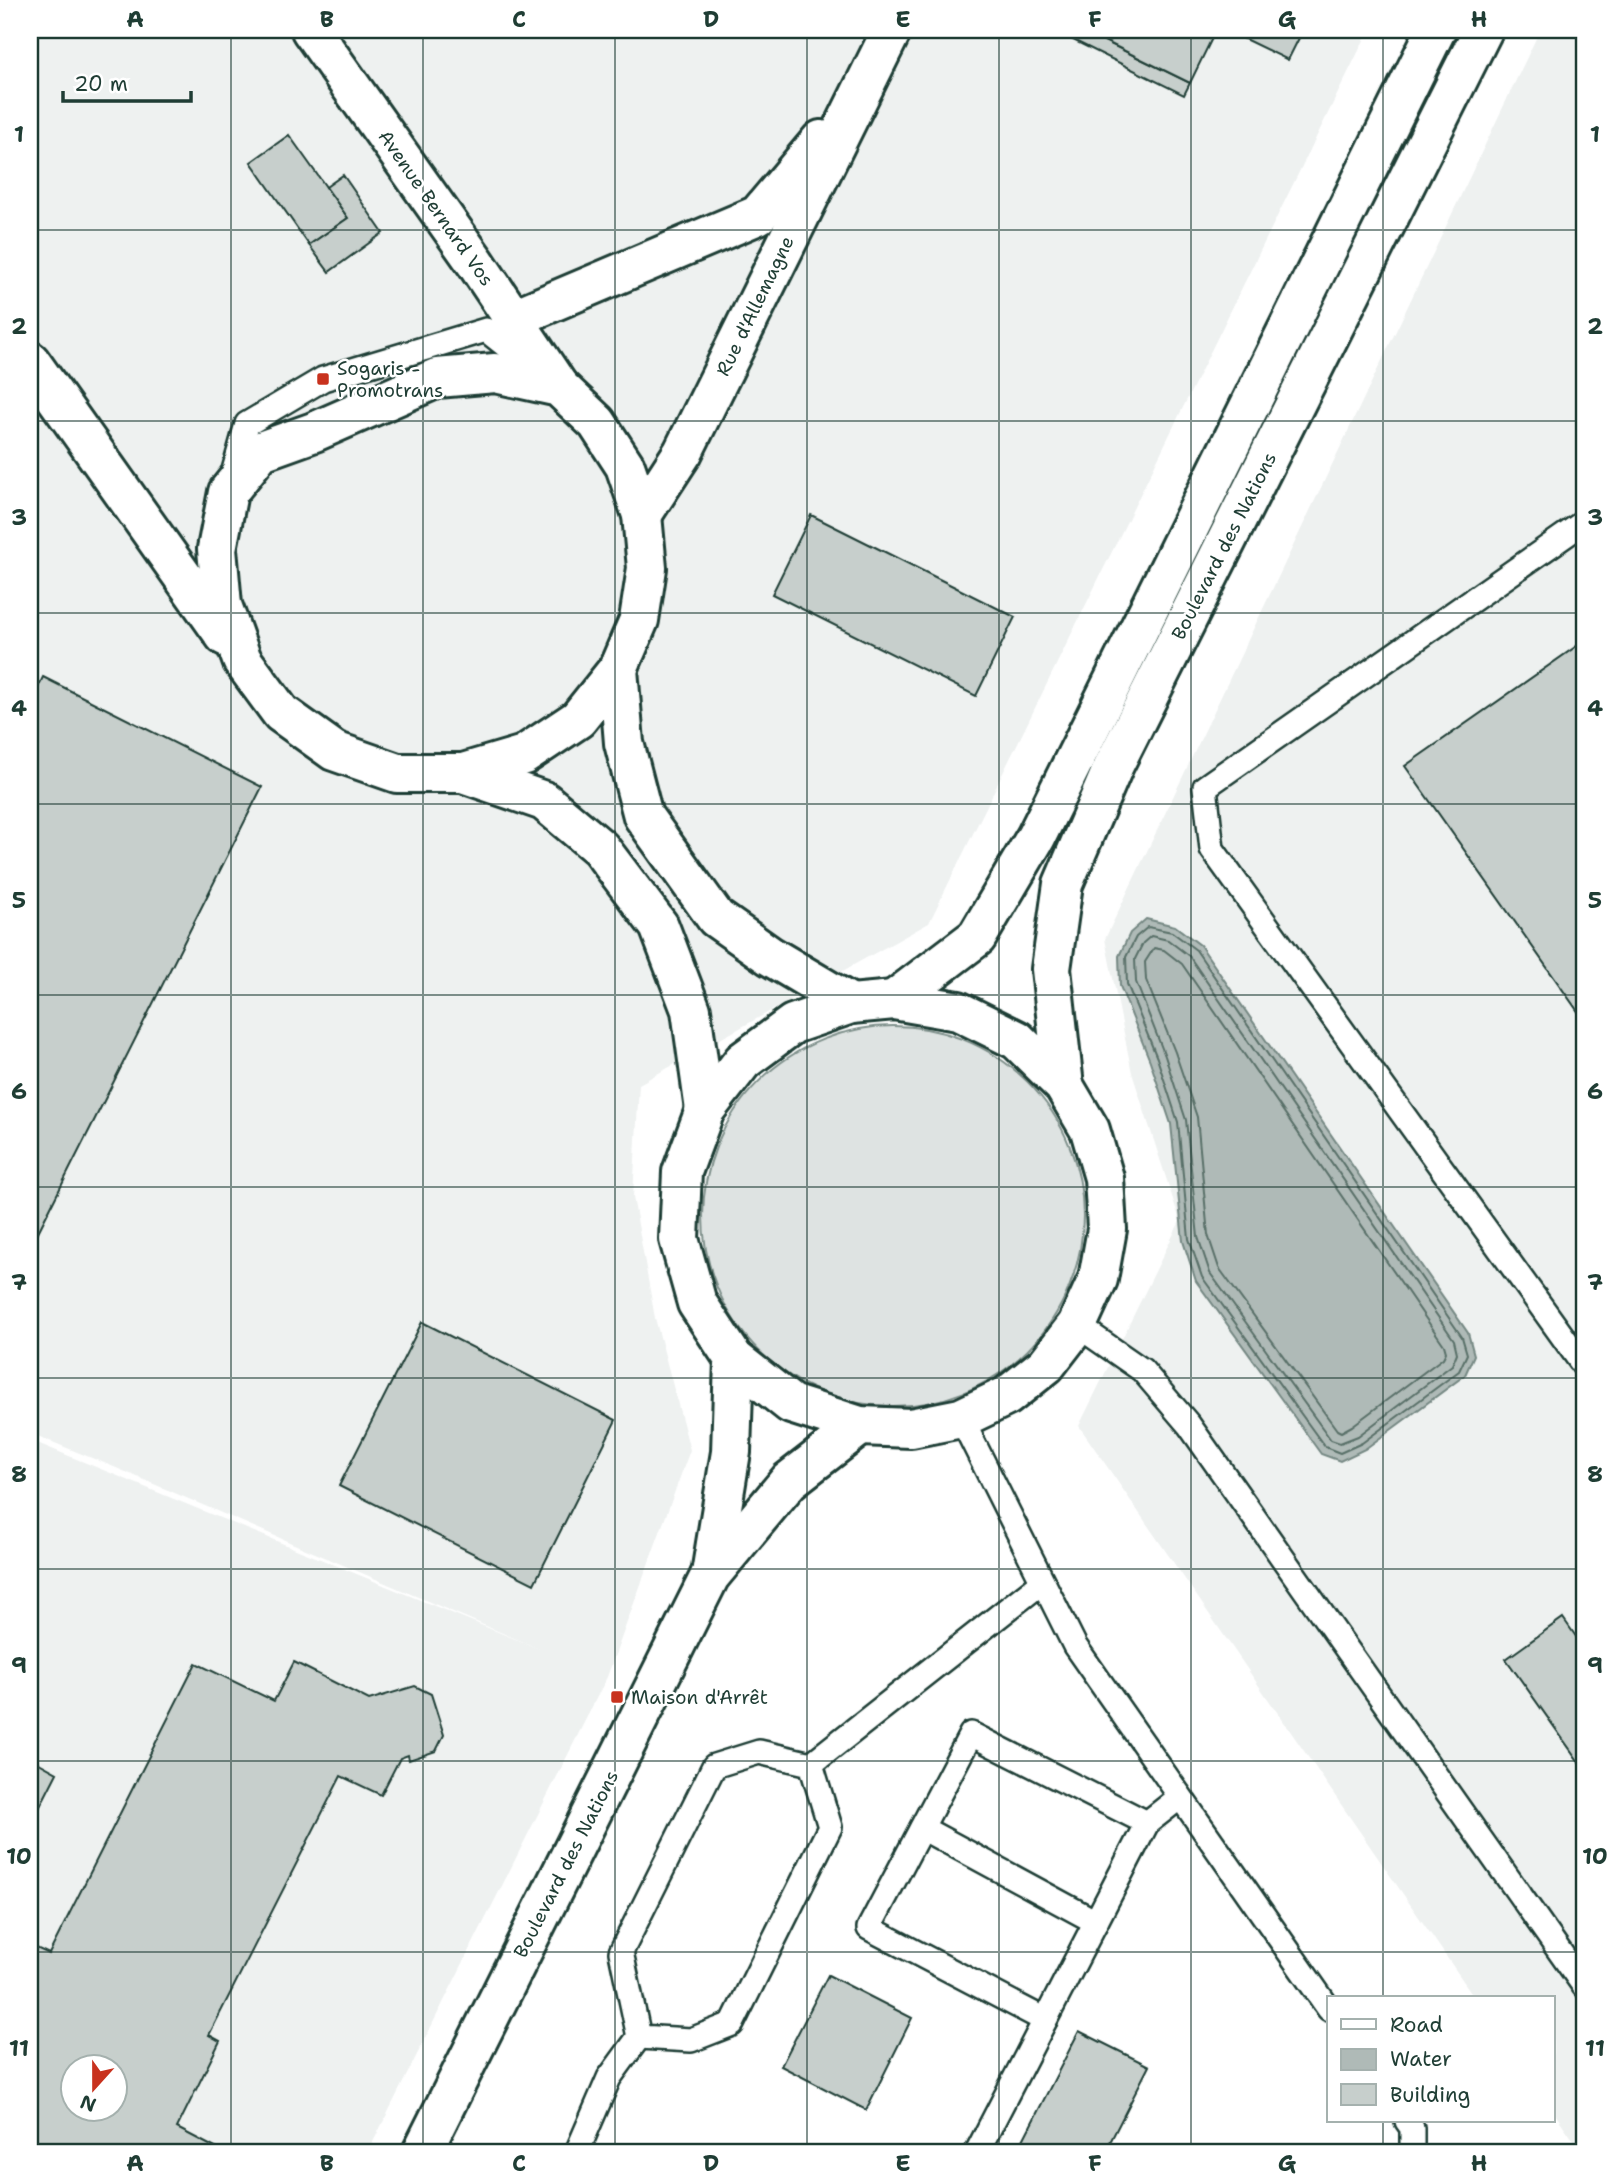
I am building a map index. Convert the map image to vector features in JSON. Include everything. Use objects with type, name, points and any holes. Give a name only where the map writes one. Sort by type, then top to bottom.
[{"type":"street","name":"Avenue Bernard Vos","points":[[310,30],[476,262],[559,387],[597,423],[625,466],[642,515],[647,568],[639,620],[618,669]]},
{"type":"street","name":"Rue d'Allemagne","points":[[642,515],[683,452],[892,30]]},
{"type":"street","name":"Boulevard des Nations","points":[[894,1000],[977,937],[1036,837],[1436,30]]},
{"type":"street","name":"Boulevard des Nations","points":[[1064,1086],[1051,969],[1063,884],[1114,765],[1483,30]]},
{"type":"street","name":"Rue d'Allemagne","points":[[512,319],[758,215],[860,93]]},
{"type":"street","points":[[30,361],[281,713],[334,751],[397,772],[463,773],[524,755],[535,748],[578,719],[618,669]]},
{"type":"street","points":[[242,660],[222,606],[217,548],[228,492],[261,451],[314,432],[437,378],[495,373],[559,387]]},
{"type":"street","points":[[618,669],[624,743],[643,816],[716,918],[770,956],[851,1004]]},
{"type":"street","points":[[463,773],[544,801],[600,848],[659,926],[691,1010],[705,1110]]},
{"type":"street","points":[[894,1000],[958,1011],[1017,1040],[1064,1086],[1090,1130],[1104,1178],[1107,1229],[1098,1279],[1077,1325],[1046,1365],[1007,1396],[961,1418],[911,1428],[860,1426],[791,1404],[734,1359],[697,1303],[679,1239],[682,1172],[705,1110],[743,1061],[793,1024],[851,1004],[894,1000]]},
{"type":"street","name":"Boulevard des Nations","points":[[710,1576],[731,1452],[734,1359]]},
{"type":"street","name":"Boulevard des Nations","points":[[422,2152],[710,1576],[789,1481],[860,1426]]},
{"type":"lane","points":[[1584,522],[1205,787],[1212,849],[1584,1366]]},
{"type":"lane","points":[[1077,1325],[1142,1370],[1189,1425],[1584,1986]]},
{"type":"lane","points":[[961,1418],[1075,1646],[1327,2006]]},
{"type":"lane","points":[[811,1764],[1042,1582]]},
{"type":"lane","points":[[1045,2020],[869,1928],[971,1734],[1147,1823]]},
{"type":"lane","points":[[577,2152],[610,2078],[639,2037],[621,1952],[714,1766],[759,1752],[811,1764]]},
{"type":"lane","points":[[639,2037],[691,2040],[732,2024],[831,1827],[811,1764]]},
{"type":"lane","points":[[977,2152],[1147,1823],[1180,1797]]},
{"type":"lane","points":[[922,1828],[1096,1922]]},
{"type":"lane","points":[[1408,2122],[1412,2128],[1412,2152]]},
{"type":"shaded area","points":[[30,30],[1369,30],[929,923],[639,1084],[633,1197],[655,1318],[690,1450],[607,1677],[368,2152],[30,2152],[30,1440],[542,1650],[30,1433]]},
{"type":"shaded area","points":[[1540,30],[1584,30],[1584,2152],[1554,2112],[1554,1996],[1474,1996],[1079,1426],[1180,1221],[1132,1073],[1105,939]]},
{"type":"shaded area","points":[[893,1026],[930,1030],[966,1041],[998,1058],[1027,1082],[1051,1111],[1068,1143],[1079,1179],[1083,1216],[1079,1253],[1068,1289],[1051,1321],[1027,1350],[998,1374],[966,1391],[930,1402],[893,1406],[856,1402],[820,1391],[788,1374],[759,1350],[735,1321],[718,1289],[707,1253],[703,1216],[707,1179],[718,1143],[735,1111],[759,1082],[788,1058],[820,1041],[856,1030]]},
{"type":"water","points":[[1146,919],[1175,926],[1200,945],[1468,1333],[1474,1355],[1465,1375],[1365,1449],[1340,1461],[1321,1454],[1196,1281],[1183,1241],[1171,1124],[1150,1061],[1120,986],[1119,956],[1130,933]]},
{"type":"building","points":[[1073,30],[1082,30],[1190,83],[1184,95],[1069,38]]},
{"type":"building","points":[[1082,30],[1216,30],[1190,83]]},
{"type":"building","points":[[1226,30],[1303,30],[1288,60]]},
{"type":"building","points":[[289,135],[348,218],[309,245],[251,162]]},
{"type":"building","points":[[343,175],[383,233],[329,272],[309,245],[348,218],[326,187]]},
{"type":"building","points":[[811,515],[1015,617],[976,696],[772,594]]},
{"type":"building","points":[[1584,641],[1584,1020],[1405,766]]},
{"type":"building","points":[[43,677],[262,787],[30,1248],[30,704]]},
{"type":"building","points":[[422,1322],[616,1420],[534,1584],[339,1486]]},
{"type":"building","points":[[1563,1618],[1584,1648],[1584,1769],[1506,1659]]},
{"type":"building","points":[[294,1662],[369,1700],[415,1686],[431,1694],[444,1735],[436,1751],[409,1760],[408,1755],[400,1758],[381,1795],[341,1776],[209,2035],[220,2041],[177,2128],[223,2152],[30,2152],[30,1945],[49,1954],[196,1663],[274,1701]]},
{"type":"building","points":[[30,1758],[57,1773],[30,1826]]},
{"type":"building","points":[[828,1975],[912,2018],[866,2110],[781,2066]]},
{"type":"building","points":[[1079,2031],[1149,2066],[1105,2152],[1017,2152]]},
{"type":"place","name":"Sogaris - Promotrans","points":[[323,379]]},
{"type":"place","name":"Maison d'Arrêt","points":[[617,1697]]}]
